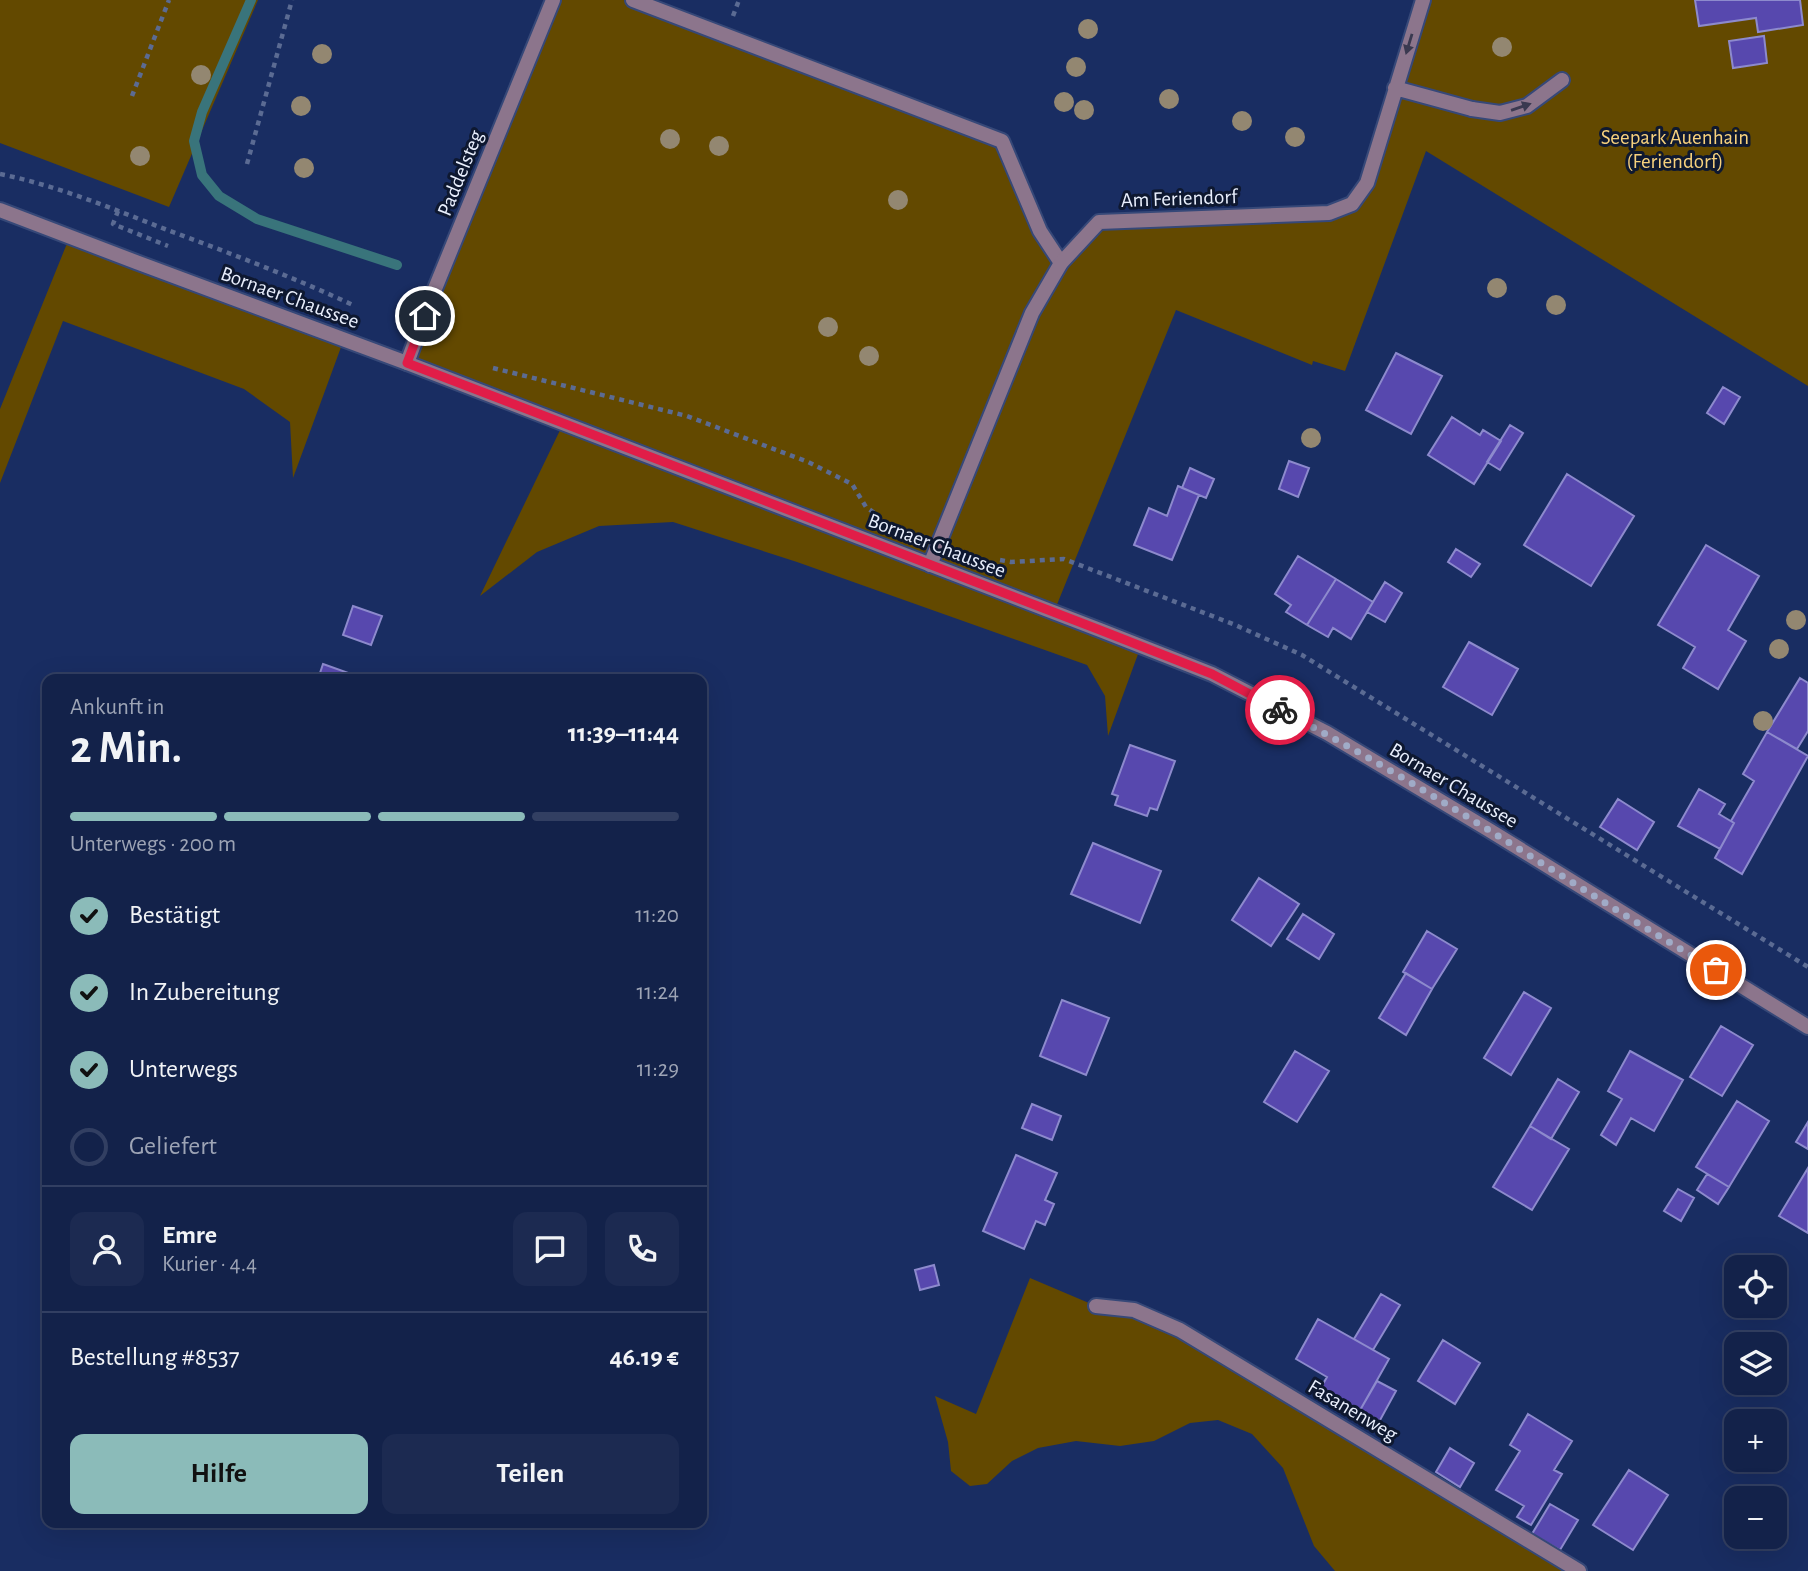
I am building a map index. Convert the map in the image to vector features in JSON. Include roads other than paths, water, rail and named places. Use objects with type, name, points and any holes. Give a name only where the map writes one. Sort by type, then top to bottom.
[{"type":"street","name":"Paddelsteg","points":[[407,363],[553,0]]},
{"type":"street","points":[[633,0],[1002,141],[1040,231],[1061,263]]},
{"type":"street","name":"Am Feriendorf","points":[[930,565],[1032,313],[1061,263],[1099,222],[1329,213],[1352,204],[1367,183],[1423,0]]},
{"type":"street","points":[[1395,88],[1472,109],[1500,113],[1527,106],[1562,80]]},
{"type":"street","name":"Bornaer Chaussee","points":[[0,210],[407,363],[1212,674],[1327,733],[1808,1027]]},
{"type":"street","name":"Fasanenweg","points":[[1096,1306],[1134,1310],[1180,1330],[1579,1571]]},
{"type":"waterway","points":[[251,0],[202,112],[194,141],[202,175],[219,196],[257,219],[397,265]]},
{"type":"park label","name":"Seepark Auenhain (Feriendorf)","points":[[1675,149]]}]
